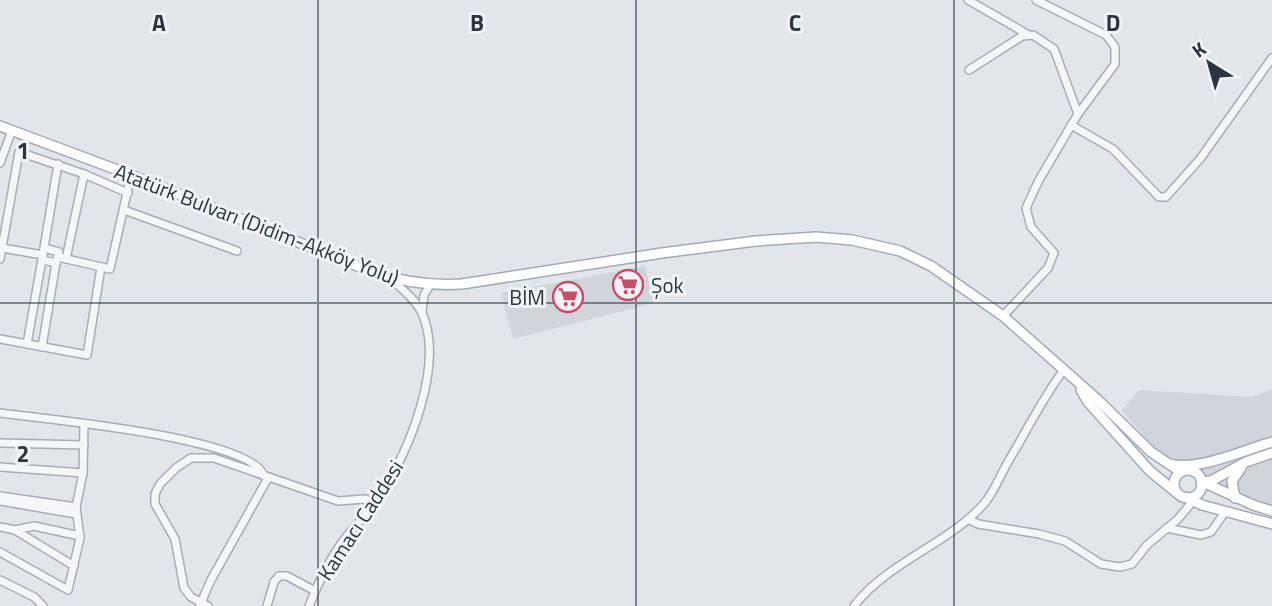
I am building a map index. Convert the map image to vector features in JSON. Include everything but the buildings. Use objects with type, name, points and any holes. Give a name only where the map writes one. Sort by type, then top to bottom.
[{"type":"main road","name":"Atatürk Bulvarı (Didim-Akköy Yolu)","points":[[0,126],[390,278],[430,285],[462,284],[756,241],[816,237],[852,240],[900,251],[931,266],[1003,316],[1077,383]]},
{"type":"main road","points":[[1077,383],[1165,462],[1181,472],[1192,471],[1206,462]]},
{"type":"main road","points":[[1077,383],[1088,402],[1150,471],[1185,497],[1225,512],[1272,524]]},
{"type":"main road","points":[[1165,462],[1178,466],[1206,462],[1272,442]]},
{"type":"main road","points":[[1201,482],[1211,481],[1246,462],[1272,453]]},
{"type":"main road","points":[[1235,498],[1232,481],[1246,462]]},
{"type":"main road","points":[[1192,471],[1198,475],[1201,482],[1272,511]]},
{"type":"main road","points":[[1181,472],[1174,481],[1185,497]]},
{"type":"main road","points":[[1185,497],[1197,494],[1201,482]]},
{"type":"street","points":[[968,0],[1054,49],[1078,114]]},
{"type":"street","points":[[1003,316],[1048,268],[1054,253],[1031,227],[1026,208],[1071,125],[1115,64],[1115,47],[1106,35],[1036,0]]},
{"type":"street","points":[[969,70],[1027,34]]},
{"type":"street","points":[[1071,125],[1107,144],[1159,197],[1166,197],[1200,159],[1272,58]]},
{"type":"street","points":[[0,158],[12,130]]},
{"type":"street","points":[[0,259],[19,152],[58,164],[128,193]]},
{"type":"street","points":[[27,344],[58,164]]},
{"type":"street","points":[[66,259],[84,174]]},
{"type":"street","points":[[2,248],[110,269],[131,175]]},
{"type":"street","points":[[124,210],[237,251]]},
{"type":"street","points":[[41,347],[57,260]]},
{"type":"street","points":[[0,340],[87,355],[101,267]]},
{"type":"street","points":[[390,278],[422,311]]},
{"type":"street","name":"Kamacı Caddesi","points":[[309,606],[340,546],[375,503],[405,449],[426,383],[430,354],[422,311],[424,295],[430,285]]},
{"type":"street","points":[[854,606],[863,594],[912,556],[968,519],[988,499],[1050,389],[1063,371]]},
{"type":"street","points":[[0,414],[115,426],[215,448],[248,462],[266,477]]},
{"type":"street","points":[[0,552],[68,590],[80,536],[76,510],[83,473],[84,424]]},
{"type":"street","points":[[0,443],[84,445]]},
{"type":"street","points":[[266,477],[211,580],[203,605],[188,594],[182,585],[175,539],[155,504],[158,487],[176,468],[196,457],[214,458],[338,501],[365,499],[375,503]]},
{"type":"street","points":[[0,467],[83,473]]},
{"type":"street","points":[[968,519],[978,524],[1065,541],[1101,564],[1120,567],[1132,564],[1147,545],[1167,528],[1185,497]]},
{"type":"street","points":[[0,499],[76,510]]},
{"type":"street","points":[[1167,528],[1201,535],[1212,532],[1225,512]]},
{"type":"street","points":[[15,530],[34,526],[80,536]]},
{"type":"street","points":[[0,527],[15,530],[74,566]]},
{"type":"street","points":[[267,606],[274,582],[279,576],[287,576],[315,591]]},
{"type":"street","points":[[0,580],[34,597],[43,606]]},
{"type":"shaded area","points":[[645,266],[654,303],[513,339],[501,293]]},
{"type":"shaded area","points":[[1272,389],[1272,508],[1253,505],[1165,462],[1122,410],[1139,390],[1252,397]]},
{"type":"place","name":"Şok","points":[[628,285]]},
{"type":"place","name":"BİM","points":[[568,297]]}]
